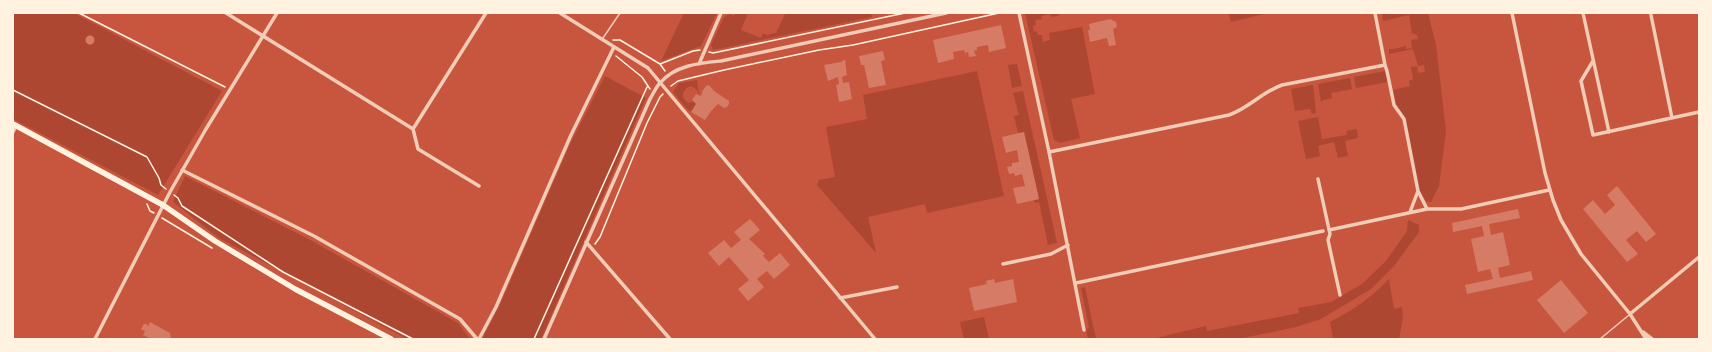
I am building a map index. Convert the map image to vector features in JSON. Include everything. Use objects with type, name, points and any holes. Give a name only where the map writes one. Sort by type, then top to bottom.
[{"type":"main road","points":[[15,125],[163,205],[259,268],[331,309],[391,339]]},
{"type":"street","points":[[226,13],[413,128],[418,149],[479,186]]},
{"type":"street","points":[[95,339],[182,170],[277,13]]},
{"type":"street","points":[[413,128],[486,13]]},
{"type":"street","points":[[560,13],[648,68],[875,339]]},
{"type":"street","points":[[699,64],[721,13]]},
{"type":"street","points":[[544,339],[650,99],[660,82],[673,72],[699,64],[721,61],[946,13]]},
{"type":"street","points":[[1019,13],[1076,283],[1084,330]]},
{"type":"street","points":[[1375,13],[1384,65],[1388,71],[1394,104],[1404,119],[1418,191],[1427,209]]},
{"type":"street","points":[[1512,13],[1549,190],[1561,220],[1581,254],[1630,314],[1643,332],[1646,339]]},
{"type":"street","points":[[1583,13],[1609,132]]},
{"type":"street","points":[[1650,14],[1672,118]]},
{"type":"street","points":[[182,170],[314,236],[454,315],[460,319],[478,339],[496,307],[571,136],[614,47]]},
{"type":"street","points":[[1593,61],[1581,80],[1593,135],[1699,112]]},
{"type":"street","points":[[1049,152],[1229,115],[1242,109],[1271,88],[1384,65]]},
{"type":"street","points":[[13,132],[15,125]]},
{"type":"street","points":[[1318,179],[1329,232],[1328,240],[1340,295]]},
{"type":"street","points":[[1329,232],[1410,212],[1427,209],[1461,209],[1549,190]]},
{"type":"street","points":[[1410,212],[1418,191]]},
{"type":"street","points":[[1076,283],[1323,231]]},
{"type":"street","points":[[586,242],[670,339]]},
{"type":"street","points":[[1003,264],[1051,254],[1068,245]]},
{"type":"street","points":[[1630,314],[1699,258]]},
{"type":"street","points":[[840,298],[897,287]]},
{"type":"street","points":[[1643,332],[1652,339]]},
{"type":"lane","points":[[602,40],[620,13]]},
{"type":"lane","points":[[1600,339],[1630,314]]},
{"type":"path","points":[[79,13],[230,90]]},
{"type":"path","points":[[620,40],[660,64],[696,50],[713,54],[905,13]]},
{"type":"path","points":[[674,84],[678,80],[819,50],[853,45],[999,13]]},
{"type":"path","points":[[534,339],[595,200],[647,87],[646,81],[642,77],[612,52]]},
{"type":"path","points":[[13,90],[147,157],[159,178],[161,185],[178,198],[182,206],[283,272],[413,339]]},
{"type":"path","points":[[592,248],[600,237],[647,122],[660,97]]},
{"type":"shaded area","points":[[13,13],[74,13],[222,91],[158,195],[13,119]]},
{"type":"shaded area","points":[[684,13],[717,13],[701,46],[661,61]]},
{"type":"shaded area","points":[[735,13],[748,13],[741,30],[761,38],[763,33],[767,35],[776,33],[785,14],[783,13],[871,13],[872,17],[713,50],[711,45],[724,17],[730,14],[734,16]]},
{"type":"shaded area","points":[[1025,13],[1060,13],[1058,16],[1051,17],[1051,14],[1041,16],[1042,19],[1035,20],[1036,25],[1033,26],[1034,32],[1037,31],[1038,35],[1042,35],[1043,42],[1050,40],[1049,33],[1082,27],[1095,94],[1071,99],[1080,138],[1060,143],[1054,140]]},
{"type":"shaded area","points":[[1268,13],[1231,22],[1229,14]]},
{"type":"shaded area","points":[[1382,13],[1428,13],[1436,45],[1446,131],[1439,186],[1431,202],[1426,201],[1419,190],[1405,118],[1396,104],[1393,90],[1410,86],[1409,81],[1413,79],[1411,67],[1417,66],[1418,73],[1425,72],[1424,65],[1418,66],[1413,49],[1389,54],[1389,49],[1406,46],[1406,49],[1412,48],[1411,40],[1418,39],[1417,35],[1412,33],[1409,15],[1383,21]]},
{"type":"shaded area","points":[[1017,64],[1022,86],[1012,88],[1008,65]]},
{"type":"shaded area","points":[[977,71],[1004,196],[927,213],[925,204],[868,217],[876,253],[817,185],[819,180],[835,177],[826,127],[867,119],[863,95]]},
{"type":"shaded area","points":[[1385,71],[1388,82],[1356,88],[1354,77]]},
{"type":"shaded area","points":[[605,76],[646,98],[541,339],[482,339],[499,307],[571,142]]},
{"type":"shaded area","points":[[1350,78],[1352,89],[1331,93],[1332,98],[1321,102],[1318,84]]},
{"type":"shaded area","points":[[697,80],[699,94],[696,89],[691,86],[685,90],[683,94],[683,97],[687,102],[690,103],[694,101],[696,104],[691,112],[673,92],[679,83]]},
{"type":"shaded area","points":[[1313,85],[1316,113],[1312,114],[1310,109],[1295,111],[1291,89]]},
{"type":"shaded area","points":[[1023,91],[1057,243],[1048,245],[1039,202],[1035,203],[1034,200],[1039,199],[1024,132],[1018,133],[1014,116],[1019,115],[1013,93]]},
{"type":"shaded area","points":[[1318,117],[1322,139],[1347,135],[1346,131],[1357,129],[1358,138],[1345,141],[1348,156],[1338,158],[1334,142],[1318,146],[1320,156],[1306,159],[1298,121]]},
{"type":"shaded area","points":[[185,176],[314,242],[458,323],[470,339],[407,339],[219,238],[173,202]]},
{"type":"shaded area","points":[[1408,220],[1419,225],[1419,232],[1394,266],[1371,289],[1321,319],[1296,327],[1238,339],[1152,339],[1206,326],[1207,331],[1299,313],[1298,308],[1331,302],[1362,284],[1386,261],[1407,231]]},
{"type":"shaded area","points":[[1389,279],[1394,309],[1402,307],[1403,318],[1399,339],[1333,339],[1330,322],[1361,303]]},
{"type":"shaded area","points":[[1085,287],[1096,339],[1088,339],[1086,329],[1089,328],[1081,288]]},
{"type":"shaded area","points":[[984,317],[989,339],[964,339],[960,322]]},
{"type":"building","points":[[1110,19],[1116,22],[1117,27],[1113,29],[1116,45],[1109,46],[1107,38],[1090,42],[1088,30],[1090,30],[1089,24]]},
{"type":"building","points":[[1001,25],[1006,48],[989,52],[988,45],[977,47],[977,50],[974,51],[976,56],[969,57],[968,52],[965,53],[964,50],[953,52],[954,59],[938,63],[933,40]]},
{"type":"building","points":[[90,35],[95,40],[90,45],[85,40]]},
{"type":"building","points":[[883,51],[885,60],[881,61],[886,85],[869,88],[864,65],[861,65],[859,56]]},
{"type":"building","points":[[844,60],[847,75],[842,77],[843,83],[849,82],[852,99],[839,102],[836,85],[839,84],[838,77],[828,81],[824,65],[841,62]]},
{"type":"building","points":[[707,85],[729,101],[729,104],[724,108],[718,104],[705,120],[691,112],[696,104],[692,100],[696,94],[701,96]]},
{"type":"building","points":[[1024,132],[1039,199],[1017,204],[1013,188],[1025,186],[1022,174],[1015,176],[1014,173],[1009,174],[1007,167],[1012,166],[1012,163],[1019,162],[1017,150],[1006,153],[1002,137]]},
{"type":"building","points":[[1617,186],[1656,234],[1646,242],[1637,231],[1626,240],[1638,254],[1627,262],[1583,209],[1593,200],[1605,214],[1615,205],[1607,195]]},
{"type":"building","points":[[1518,209],[1520,218],[1489,224],[1491,235],[1503,232],[1510,265],[1498,268],[1500,278],[1531,271],[1533,280],[1467,294],[1465,285],[1493,279],[1490,269],[1478,272],[1471,239],[1484,236],[1482,226],[1453,232],[1452,223]]},
{"type":"building","points":[[750,219],[760,230],[749,239],[765,254],[763,256],[769,262],[780,253],[790,265],[774,279],[767,271],[757,279],[764,287],[748,301],[738,289],[749,280],[729,257],[719,266],[708,253],[724,240],[731,248],[741,240],[734,232]]},
{"type":"building","points":[[994,279],[995,283],[1013,279],[1017,302],[974,311],[969,288],[987,284],[986,281]]},
{"type":"building","points":[[1561,280],[1588,313],[1564,333],[1537,300]]},
{"type":"building","points":[[150,322],[170,333],[171,339],[151,339],[143,335],[145,331],[141,329],[144,324],[147,324],[148,327]]}]
